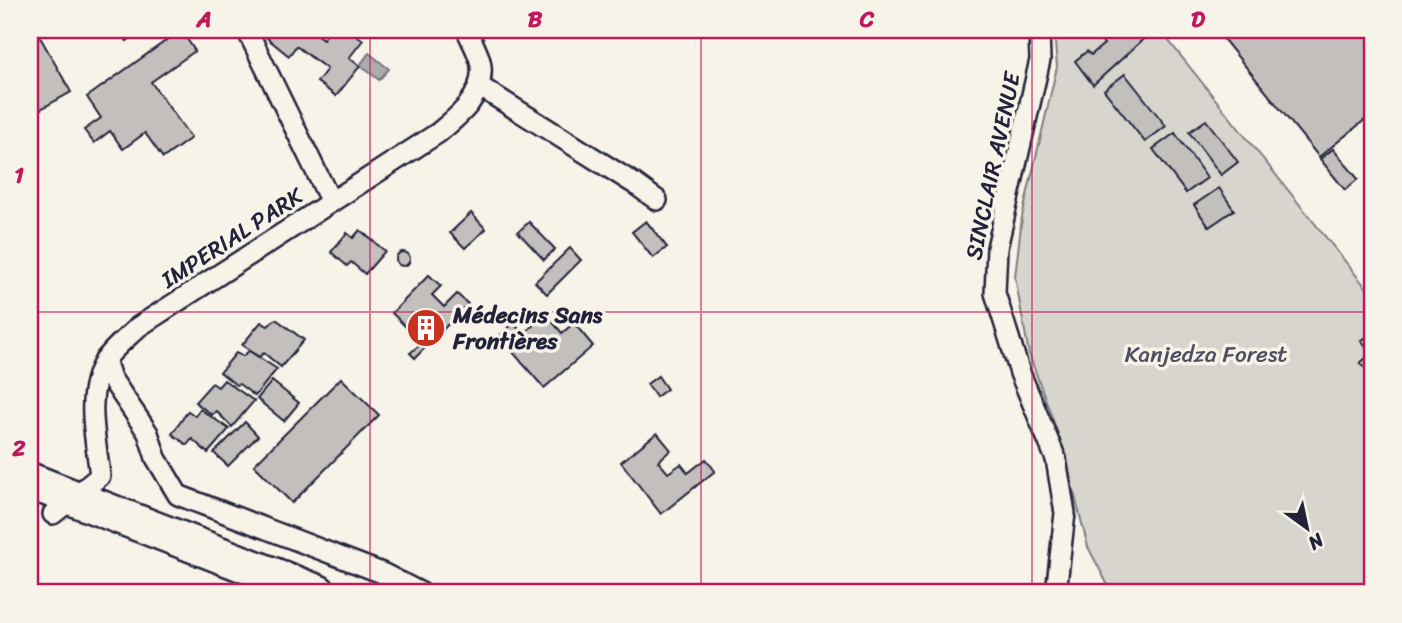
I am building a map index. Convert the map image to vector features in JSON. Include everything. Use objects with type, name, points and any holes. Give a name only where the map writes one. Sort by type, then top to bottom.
[{"type":"highway","points":[[30,481],[52,505],[278,593]]},
{"type":"highway","points":[[52,505],[318,593]]},
{"type":"street","points":[[247,30],[331,202]]},
{"type":"street","points":[[467,30],[481,65],[479,86],[657,200]]},
{"type":"street","name":"SINCLAIR AVENUE","points":[[1039,30],[1040,60],[997,247],[995,292],[1020,373],[1056,459],[1065,513],[1056,593]]},
{"type":"street","name":"IMPERIAL PARK","points":[[52,505],[100,475],[92,409],[97,378],[105,360],[138,327],[438,133],[460,115],[472,101],[479,86]]},
{"type":"street","points":[[105,360],[111,379],[148,433],[156,458],[178,495],[382,573],[421,593]]},
{"type":"green space","name":"Kanjedza Forest","points":[[1054,30],[1160,30],[1372,295],[1372,593],[1112,593],[1088,547],[1061,442],[1029,354],[1015,277],[1022,217],[1057,67]]},
{"type":"shaded area","points":[[369,53],[389,69],[379,80],[360,65]]},
{"type":"building","points":[[118,30],[141,30],[127,41]]},
{"type":"building","points":[[181,30],[195,51],[151,82],[191,138],[163,158],[145,133],[123,149],[110,131],[94,143],[84,130],[101,118],[87,97]]},
{"type":"building","points":[[273,30],[311,30],[323,39],[330,30],[350,30],[363,40],[349,58],[360,66],[336,96],[317,82],[327,69],[296,46],[289,56],[267,38]]},
{"type":"building","points":[[1111,30],[1145,30],[1148,35],[1093,85],[1075,61],[1087,51],[1091,55],[1104,44],[1100,38]]},
{"type":"building","points":[[1216,30],[1370,30],[1372,114],[1319,157]]},
{"type":"building","points":[[40,37],[71,92],[37,111],[30,97],[30,43]]},
{"type":"building","points":[[1125,74],[1166,126],[1145,142],[1104,90]]},
{"type":"building","points":[[1206,120],[1238,162],[1221,175],[1189,132]]},
{"type":"building","points":[[1175,133],[1207,178],[1186,193],[1153,149]]},
{"type":"building","points":[[1333,149],[1358,179],[1345,190],[1320,159]]},
{"type":"building","points":[[1219,188],[1234,210],[1209,227],[1194,205]]},
{"type":"building","points":[[471,213],[486,229],[465,248],[450,233]]},
{"type":"building","points":[[646,221],[667,247],[653,258],[632,232]]},
{"type":"building","points":[[529,222],[555,249],[544,260],[518,232]]},
{"type":"building","points":[[360,230],[385,251],[365,274],[351,262],[347,266],[331,252],[347,233],[353,238]]},
{"type":"building","points":[[570,248],[581,260],[547,294],[535,282]]},
{"type":"building","points":[[403,252],[408,254],[408,264],[403,266],[398,264],[396,259],[398,254]]},
{"type":"building","name":"Médecins Sans Frontières","points":[[429,275],[441,286],[432,295],[444,307],[457,294],[468,304],[415,358],[410,353],[422,343],[392,313]]},
{"type":"building","points":[[546,314],[562,333],[574,323],[593,346],[544,388],[499,336],[514,323],[523,334]]},
{"type":"building","points":[[276,319],[304,340],[281,367],[264,353],[259,357],[242,345],[261,322],[268,326]]},
{"type":"building","points":[[1369,335],[1372,339],[1370,352],[1361,341]]},
{"type":"building","points":[[249,351],[277,369],[255,396],[220,372],[236,353],[243,356]]},
{"type":"building","points":[[1372,353],[1372,375],[1360,363]]},
{"type":"building","points":[[658,376],[667,389],[656,397],[647,384]]},
{"type":"building","points":[[341,378],[379,415],[292,503],[254,465]]},
{"type":"building","points":[[224,380],[254,401],[232,427],[216,411],[212,415],[195,402],[212,383],[218,387]]},
{"type":"building","points":[[272,381],[299,403],[284,421],[257,399]]},
{"type":"building","points":[[200,409],[229,429],[208,453],[192,439],[187,445],[172,434],[188,411],[195,416]]},
{"type":"building","points":[[245,422],[258,436],[228,466],[214,453]]},
{"type":"building","points":[[657,433],[671,450],[658,461],[668,473],[681,464],[688,473],[706,459],[715,471],[661,514],[621,462]]},
{"type":"place","name":"Médecins Sans Frontières","points":[[426,328]]}]
